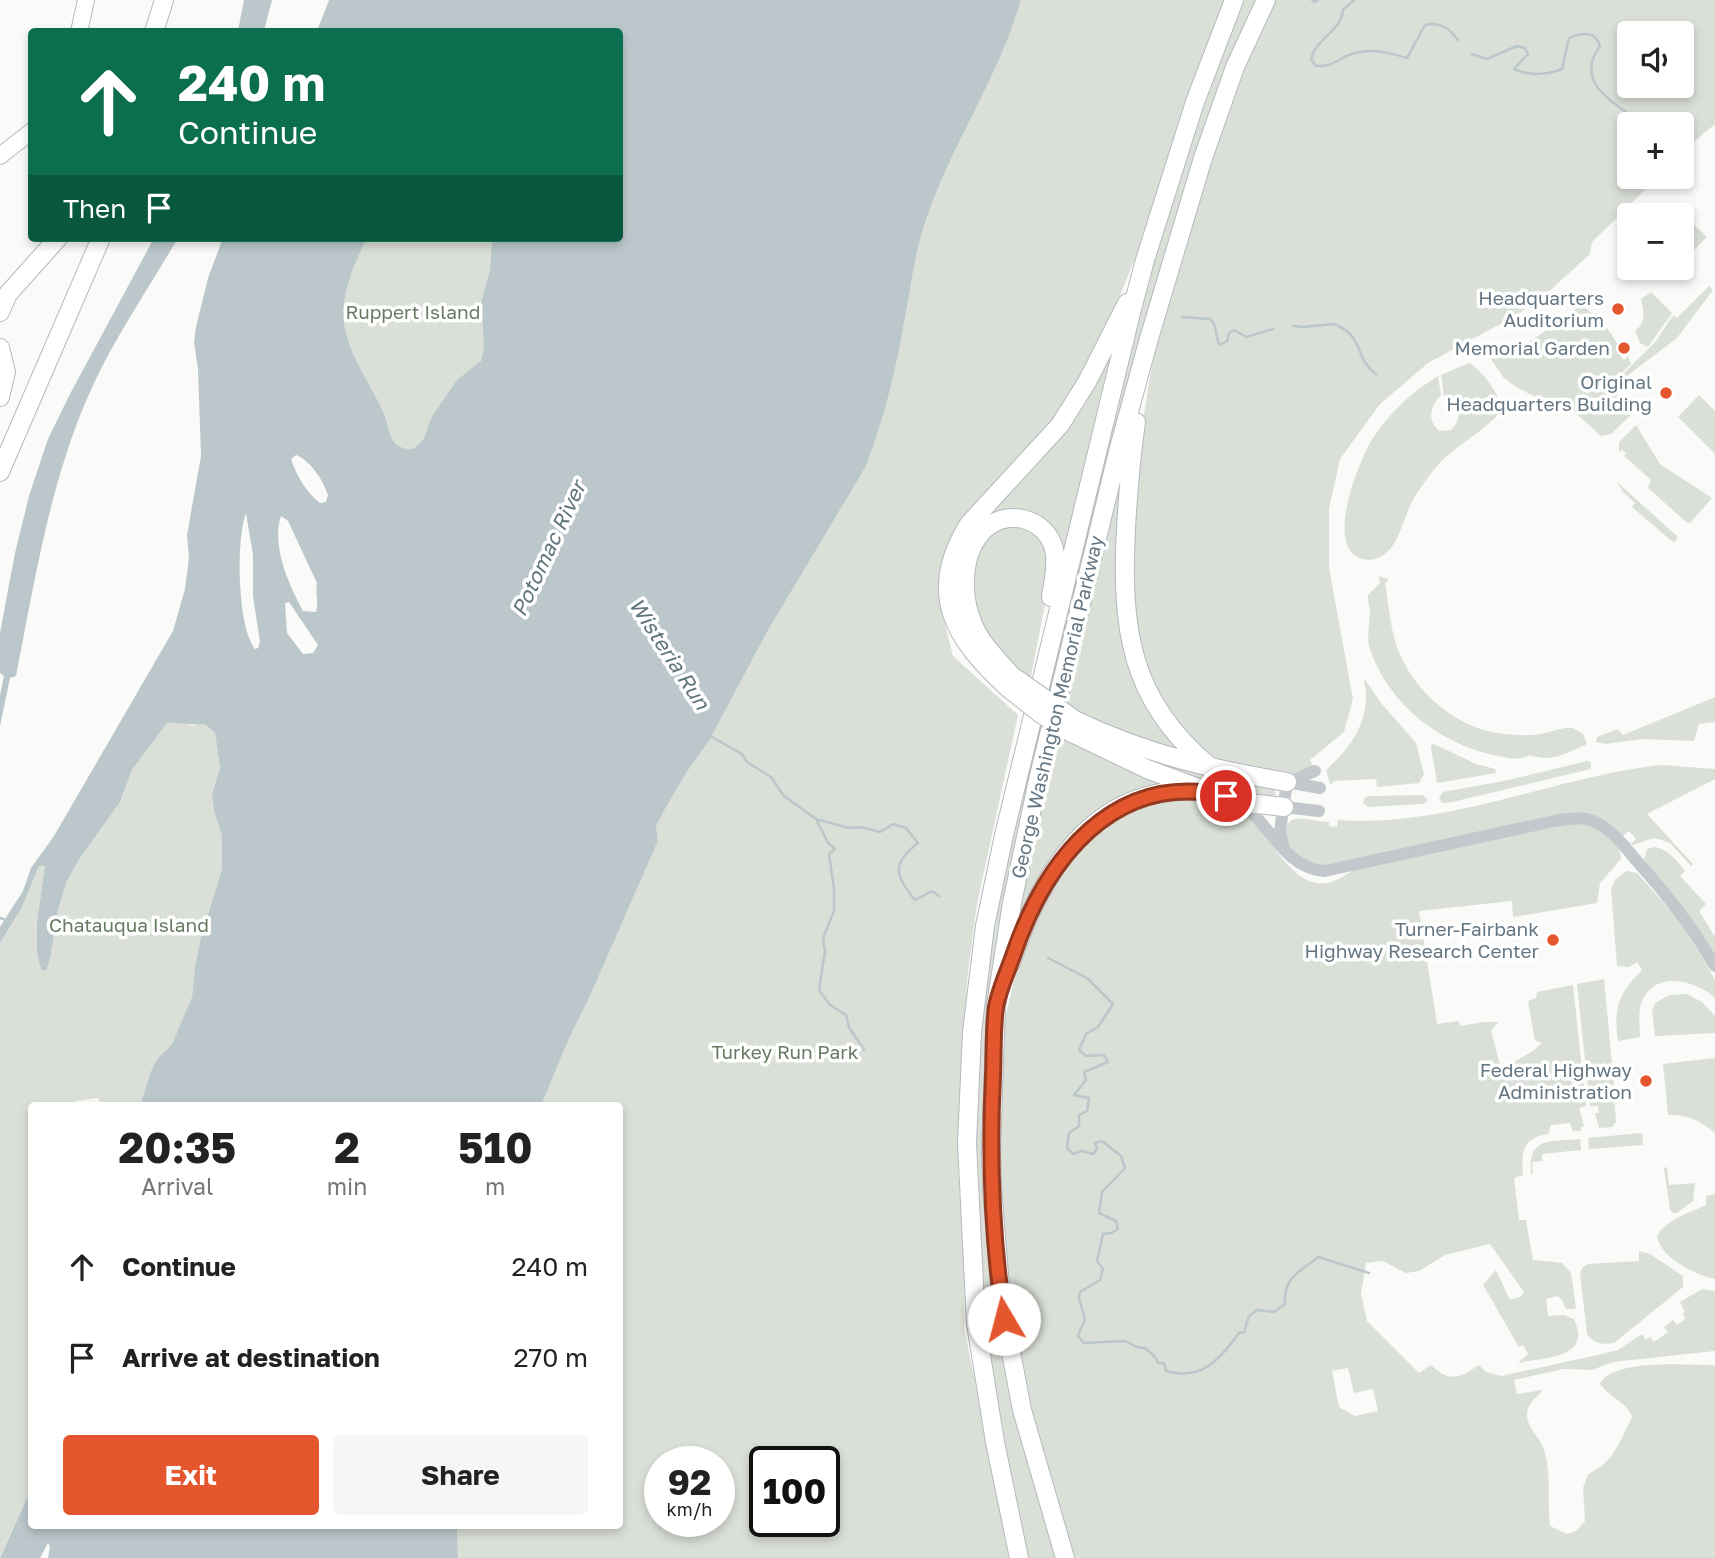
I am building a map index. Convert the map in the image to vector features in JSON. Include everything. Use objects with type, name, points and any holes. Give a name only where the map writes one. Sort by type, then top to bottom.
[{"type":"highway","points":[[155,28],[164,0]]},
{"type":"highway","points":[[165,28],[172,0]]},
{"type":"highway","name":"George Washington Memorial Parkway","points":[[1019,1558],[978,1344],[971,1256],[967,1143],[972,1032],[985,926],[1041,679],[1138,285],[1195,102],[1234,0]]},
{"type":"highway","name":"George Washington Memorial Parkway","points":[[1065,1558],[1023,1410],[1001,1299],[995,1241],[991,1149],[996,1006],[1012,902],[1038,780],[1097,533],[1148,342],[1222,100],[1266,0]]},
{"type":"highway","points":[[0,312],[4,299],[54,242]]},
{"type":"highway","points":[[0,472],[99,242]]},
{"type":"highway","points":[[1138,285],[1075,404],[1042,445],[979,510],[960,537],[950,565],[949,597],[957,627],[975,655],[1010,682],[1074,726],[1147,769],[1240,802],[1284,807]]},
{"type":"highway","points":[[1148,342],[1128,490],[1124,569],[1126,622],[1136,662],[1160,712],[1185,745],[1209,766]]},
{"type":"highway","points":[[0,348],[6,372],[1,385]]},
{"type":"highway","points":[[1010,682],[976,631],[968,611],[965,585],[969,556],[981,532],[997,521],[1017,517],[1035,523],[1043,530],[1049,536],[1056,553],[1041,679]]},
{"type":"highway","points":[[1074,726],[1146,751],[1287,782]]},
{"type":"highway","points":[[996,1006],[1030,911],[1048,877],[1080,839],[1116,811],[1145,797],[1168,792],[1209,792]]},
{"type":"main road","points":[[80,28],[86,0]]},
{"type":"main road","points":[[0,156],[28,134]]},
{"type":"street","points":[[1287,782],[1315,771]]},
{"type":"street","points":[[1287,782],[1320,788]]},
{"type":"street","points":[[1284,850],[1280,831],[1287,782]]},
{"type":"street","points":[[1240,802],[1284,850],[1305,867],[1318,871],[1333,871],[1554,821],[1577,818],[1597,822],[1614,835],[1674,903],[1698,936],[1715,966]]},
{"type":"street","points":[[1284,807],[1319,811]]},
{"type":"green space","name":"Turkey Run Park","points":[[1021,0],[1229,0],[1155,209],[1095,357],[1070,404],[980,502],[943,590],[944,620],[953,656],[1018,715],[977,904],[967,980],[958,1167],[965,1280],[964,1329],[1011,1558],[458,1558],[457,1529],[623,1529],[623,1102],[543,1102],[658,841],[656,826],[686,773],[709,741],[767,632],[865,468],[892,382],[917,251],[942,179],[998,61]]},
{"type":"green space","points":[[1240,0],[1263,0],[1216,103],[1001,944],[998,1323],[996,1334],[987,1339],[983,1337],[971,1185],[980,999],[996,902],[1124,363],[1198,109]]},
{"type":"green space","points":[[1274,0],[1715,0],[1715,124],[1694,142],[1694,112],[1617,112],[1617,189],[1646,189],[1632,203],[1617,203],[1617,217],[1592,242],[1590,254],[1544,296],[1515,316],[1428,363],[1380,404],[1340,459],[1329,509],[1329,568],[1353,699],[1344,732],[1310,760],[1313,766],[1294,773],[1278,775],[1210,761],[1193,748],[1145,675],[1130,601],[1140,437],[1154,354],[1184,243],[1248,49]]},
{"type":"green space","points":[[1694,224],[1707,237],[1694,250]]},
{"type":"green space","name":"Ruppert Island","points":[[365,242],[492,242],[490,269],[481,303],[484,347],[481,361],[431,418],[423,440],[413,449],[400,447],[392,439],[385,416],[346,334],[344,305],[352,271]]},
{"type":"green space","points":[[1709,286],[1713,290],[1677,338],[1619,382],[1616,390],[1630,416],[1611,434],[1601,436],[1560,399],[1535,397],[1513,385],[1503,377],[1491,359],[1529,341],[1582,304],[1612,335],[1621,357],[1624,360],[1628,356],[1631,364],[1616,378],[1618,379],[1656,341],[1671,318],[1674,315],[1677,318]]},
{"type":"green space","points":[[1651,292],[1672,313],[1648,347],[1640,343],[1635,331],[1643,320],[1641,299]]},
{"type":"green space","points":[[1119,329],[1117,348],[1055,603],[1057,547],[1051,532],[1039,521],[1020,515],[1001,517],[987,524],[976,536],[969,550],[963,583],[967,616],[985,652],[1014,685],[994,668],[965,631],[957,610],[954,588],[956,566],[963,543],[977,520],[1046,449],[1074,413]]},
{"type":"green space","points":[[1469,363],[1490,384],[1498,399],[1500,412],[1433,470],[1414,498],[1391,548],[1373,560],[1357,557],[1348,548],[1345,518],[1348,499],[1360,463],[1373,438],[1402,403],[1438,376],[1441,395],[1435,403],[1431,417],[1439,431],[1451,430],[1457,420],[1458,411],[1453,402],[1444,396],[1441,375]]},
{"type":"green space","points":[[1699,395],[1715,411],[1715,454],[1678,417]]},
{"type":"green space","points":[[1636,425],[1660,464],[1712,498],[1690,523],[1648,488],[1651,480],[1624,456],[1626,453],[1622,450],[1619,452],[1619,442]]},
{"type":"green space","points":[[1128,431],[1120,611],[1186,755],[1105,730],[1060,703]]},
{"type":"green space","points":[[1617,482],[1678,537],[1674,543],[1632,507],[1635,503]]},
{"type":"green space","points":[[1010,522],[1043,534],[1051,573],[1030,681],[988,641],[970,597],[975,559],[994,528]]},
{"type":"green space","points":[[1376,576],[1389,579],[1385,584],[1391,624],[1404,663],[1425,693],[1438,705],[1453,716],[1486,731],[1528,735],[1573,728],[1583,734],[1587,744],[1552,757],[1530,755],[1510,758],[1477,751],[1457,743],[1420,719],[1390,688],[1370,649],[1368,595],[1380,583],[1379,577]]},
{"type":"green space","points":[[1364,678],[1381,703],[1416,743],[1424,774],[1419,783],[1377,787],[1376,779],[1333,781],[1330,784],[1326,770],[1349,746],[1360,727],[1366,694]]},
{"type":"green space","points":[[1715,697],[1715,722],[1699,724],[1694,741],[1642,739],[1605,744],[1596,742],[1597,737],[1618,729],[1623,735]]},
{"type":"green space","name":"Chatauqua Island","points":[[184,722],[192,726],[205,723],[215,733],[220,768],[212,794],[222,836],[222,869],[201,937],[192,997],[172,1044],[157,1059],[151,1071],[141,1102],[101,1102],[97,1098],[76,1102],[28,1102],[28,1496],[0,1557],[0,943],[21,909],[39,866],[45,866],[37,921],[37,952],[46,971],[66,883],[78,861],[120,802],[132,770],[167,723]]},
{"type":"green space","points":[[1076,725],[1275,789],[1276,797],[1273,800],[1199,784]]},
{"type":"green space","points":[[1053,727],[1181,787],[1097,820],[1014,933]]},
{"type":"green space","points":[[1432,743],[1476,764],[1495,769],[1496,773],[1437,783]]},
{"type":"green space","points":[[1591,762],[1591,769],[1452,802],[1442,803],[1439,798],[1443,792],[1509,780]]},
{"type":"green space","points":[[1661,765],[1715,769],[1715,779],[1647,814],[1693,864],[1691,866],[1670,843],[1654,838],[1633,845],[1627,840],[1632,843],[1636,839],[1629,831],[1622,837],[1589,815],[1319,867],[1302,863],[1285,843],[1288,824],[1292,820],[1329,822],[1329,826],[1337,827],[1338,820],[1420,816],[1461,809],[1621,771]]},
{"type":"green space","points":[[1423,795],[1428,800],[1424,804],[1368,807],[1363,803],[1365,797],[1370,796]]},
{"type":"green space","points":[[1161,796],[1219,800],[1240,809],[1299,875],[1312,882],[1327,883],[1356,869],[1568,824],[1588,824],[1601,830],[1613,841],[1621,859],[1600,883],[1597,903],[1513,917],[1512,901],[1419,911],[1437,1024],[1459,1021],[1460,1026],[1499,1022],[1491,1030],[1501,1069],[1542,1043],[1535,1040],[1528,1001],[1536,998],[1537,992],[1573,985],[1584,1088],[1574,1090],[1575,1095],[1585,1094],[1586,1106],[1579,1108],[1584,1126],[1581,1131],[1573,1131],[1570,1123],[1551,1125],[1548,1134],[1533,1139],[1525,1147],[1522,1159],[1523,1175],[1514,1178],[1519,1220],[1526,1220],[1533,1260],[1562,1263],[1571,1273],[1576,1309],[1566,1309],[1558,1296],[1546,1299],[1548,1316],[1564,1315],[1574,1319],[1578,1332],[1577,1342],[1563,1354],[1518,1363],[1528,1354],[1523,1345],[1519,1347],[1483,1285],[1496,1270],[1510,1300],[1520,1297],[1524,1292],[1490,1244],[1445,1255],[1419,1271],[1406,1273],[1383,1261],[1366,1263],[1361,1294],[1367,1321],[1419,1373],[1431,1365],[1444,1374],[1455,1377],[1479,1365],[1486,1372],[1501,1376],[1602,1354],[1618,1350],[1642,1334],[1646,1340],[1650,1337],[1654,1342],[1668,1332],[1664,1327],[1673,1320],[1677,1325],[1685,1319],[1680,1302],[1702,1289],[1715,1291],[1715,1351],[1613,1362],[1592,1370],[1563,1369],[1514,1380],[1517,1394],[1543,1390],[1529,1406],[1527,1417],[1546,1456],[1550,1526],[1567,1534],[1576,1531],[1585,1521],[1583,1488],[1588,1474],[1610,1457],[1632,1417],[1626,1407],[1600,1384],[1607,1376],[1619,1370],[1652,1365],[1715,1365],[1715,1558],[1075,1558],[1055,1501],[1027,1401],[1014,1331],[997,1193],[999,1064],[1005,1019],[1020,955],[1051,880],[1105,823]],"holes":[[[1348,1368],[1354,1393],[1373,1389],[1378,1411],[1355,1416],[1339,1407],[1332,1371]]]},
{"type":"green space","points":[[1655,847],[1668,853],[1685,871],[1680,876],[1706,904],[1699,911],[1715,937],[1715,956],[1644,860],[1647,849]]},
{"type":"green space","points":[[1627,871],[1637,873],[1677,918],[1715,980],[1715,998],[1688,983],[1667,981],[1658,984],[1649,990],[1641,1003],[1640,1037],[1618,1041],[1616,1019],[1620,1001],[1628,986],[1642,970],[1637,962],[1629,967],[1617,966],[1611,889],[1615,880]]},
{"type":"green space","points":[[1604,979],[1614,1085],[1588,1088],[1577,984]]},
{"type":"green space","points":[[1687,994],[1702,1002],[1715,1016],[1715,1033],[1655,1036],[1652,1011],[1655,1003],[1670,995]]},
{"type":"green space","points":[[1715,1058],[1715,1133],[1693,1119],[1668,1115],[1663,1064]]},
{"type":"green space","points":[[1614,1091],[1616,1122],[1612,1127],[1599,1128],[1595,1113],[1599,1113],[1598,1106],[1590,1106],[1589,1100],[1598,1101],[1598,1097],[1589,1099],[1589,1093]]},
{"type":"green space","points":[[1642,1133],[1643,1145],[1589,1149],[1588,1138]]},
{"type":"green space","points":[[1580,1139],[1581,1150],[1542,1154],[1542,1161],[1532,1162],[1531,1174],[1531,1162],[1533,1153],[1537,1147],[1551,1141]]},
{"type":"green space","points":[[1667,1167],[1669,1185],[1695,1183],[1693,1201],[1677,1213],[1670,1210],[1664,1168]]},
{"type":"green space","points":[[1715,1194],[1715,1279],[1672,1259],[1657,1237],[1665,1226],[1706,1205],[1706,1196]]},
{"type":"green space","points":[[1639,1251],[1650,1254],[1683,1276],[1683,1287],[1614,1343],[1596,1342],[1587,1334],[1580,1273],[1588,1264],[1639,1261]]},
{"type":"green space","points":[[987,1347],[993,1347],[1000,1353],[1060,1558],[1025,1558]]},
{"type":"water","points":[[244,0],[272,0],[265,28],[239,28]]},
{"type":"water","name":"Potomac River","points":[[329,0],[1021,0],[998,61],[930,209],[917,251],[892,382],[865,468],[767,632],[709,741],[686,773],[656,826],[658,841],[543,1102],[141,1102],[151,1071],[157,1059],[172,1044],[192,997],[201,937],[222,869],[222,836],[212,794],[220,768],[215,733],[205,724],[167,723],[132,770],[120,802],[78,861],[66,883],[46,971],[41,969],[37,952],[37,921],[45,866],[39,866],[21,909],[0,943],[0,927],[23,891],[31,868],[54,836],[173,631],[185,589],[189,558],[187,535],[201,456],[198,369],[194,342],[208,278],[222,242],[365,242],[352,271],[345,297],[346,334],[385,416],[392,439],[400,447],[413,449],[423,440],[431,418],[457,380],[481,361],[484,347],[481,303],[490,269],[492,242],[623,242],[623,28],[318,28]],"holes":[[[296,455],[316,472],[328,495],[326,502],[320,503],[299,477],[291,459]],[[246,513],[253,555],[253,596],[260,642],[255,649],[245,622],[240,582],[241,542]],[[281,516],[288,521],[317,583],[316,612],[303,611],[283,565],[278,540]],[[289,602],[318,645],[313,653],[303,654],[287,633],[285,603]]]},
{"type":"water","points":[[152,242],[176,242],[106,359],[73,434],[52,502],[16,676],[10,678],[0,726],[0,695],[4,676],[0,673],[0,633],[15,553],[29,496],[48,439]]},
{"type":"water","points":[[28,1496],[28,1529],[457,1529],[458,1558],[48,1558],[48,1543],[40,1558],[0,1558]]},
{"type":"waterway","points":[[1312,0],[1318,0]]},
{"type":"waterway","points":[[1354,0],[1343,10],[1338,24],[1313,52],[1311,59],[1316,66],[1329,65],[1355,53],[1370,51],[1407,58],[1425,25],[1430,24],[1444,26],[1458,40]]},
{"type":"waterway","points":[[1472,54],[1487,59],[1517,46],[1525,48],[1528,54],[1514,69],[1532,74],[1550,73],[1562,69],[1569,38],[1583,34],[1592,35],[1600,46],[1593,58],[1593,79],[1605,96],[1626,112]]},
{"type":"waterway","points":[[1182,317],[1210,319],[1215,325],[1220,345],[1227,341],[1229,333],[1234,330],[1246,337],[1273,329]]},
{"type":"waterway","points":[[1293,326],[1335,324],[1350,334],[1366,364],[1376,374]]},
{"type":"waterway","name":"Wisteria Run","points":[[710,736],[742,754],[747,762],[771,777],[784,796],[816,819],[849,828],[860,827],[880,832],[893,824],[906,828],[918,843],[909,850],[900,864],[903,884],[915,900],[932,891],[939,896]]},
{"type":"waterway","points":[[817,821],[828,843],[835,849],[829,854],[834,911],[823,938],[825,951],[819,990],[830,1005],[846,1015],[849,1027],[864,1050]]},
{"type":"waterway","points":[[0,918],[6,920]]},
{"type":"waterway","name":"Wisteria Run","points":[[1048,958],[1087,978],[1113,1004],[1098,1027],[1086,1034],[1079,1050],[1086,1056],[1104,1055],[1108,1062],[1084,1072],[1086,1080],[1074,1095],[1089,1098],[1087,1111],[1079,1115],[1079,1126],[1069,1133],[1067,1148],[1073,1154],[1082,1151],[1093,1154],[1097,1149],[1095,1143],[1102,1141],[1121,1156],[1125,1168],[1102,1192],[1099,1213],[1116,1221],[1118,1229],[1103,1234],[1097,1261],[1103,1269],[1100,1280],[1080,1292],[1079,1299],[1085,1319],[1078,1336],[1084,1343],[1125,1341],[1145,1348],[1158,1363],[1164,1363],[1166,1371],[1190,1373],[1217,1360],[1239,1333],[1244,1332],[1249,1316],[1257,1310],[1274,1312],[1285,1304],[1290,1281],[1318,1257],[1369,1273]]},
{"type":"place","name":"Headquarters Auditorium","points":[[1618,309]]},
{"type":"place","name":"Memorial Garden","points":[[1624,348]]},
{"type":"place","name":"Original Headquarters Building","points":[[1666,393]]},
{"type":"place","name":"Turner-Fairbank Highway Research Center","points":[[1553,940]]},
{"type":"place","name":"Federal Highway Administration","points":[[1646,1081]]},
{"type":"route","points":[[1004,1319],[996,1255],[991,1149],[996,1006],[1030,911],[1048,877],[1062,858],[1107,816],[1145,797],[1168,792],[1209,792],[1226,796]]}]
